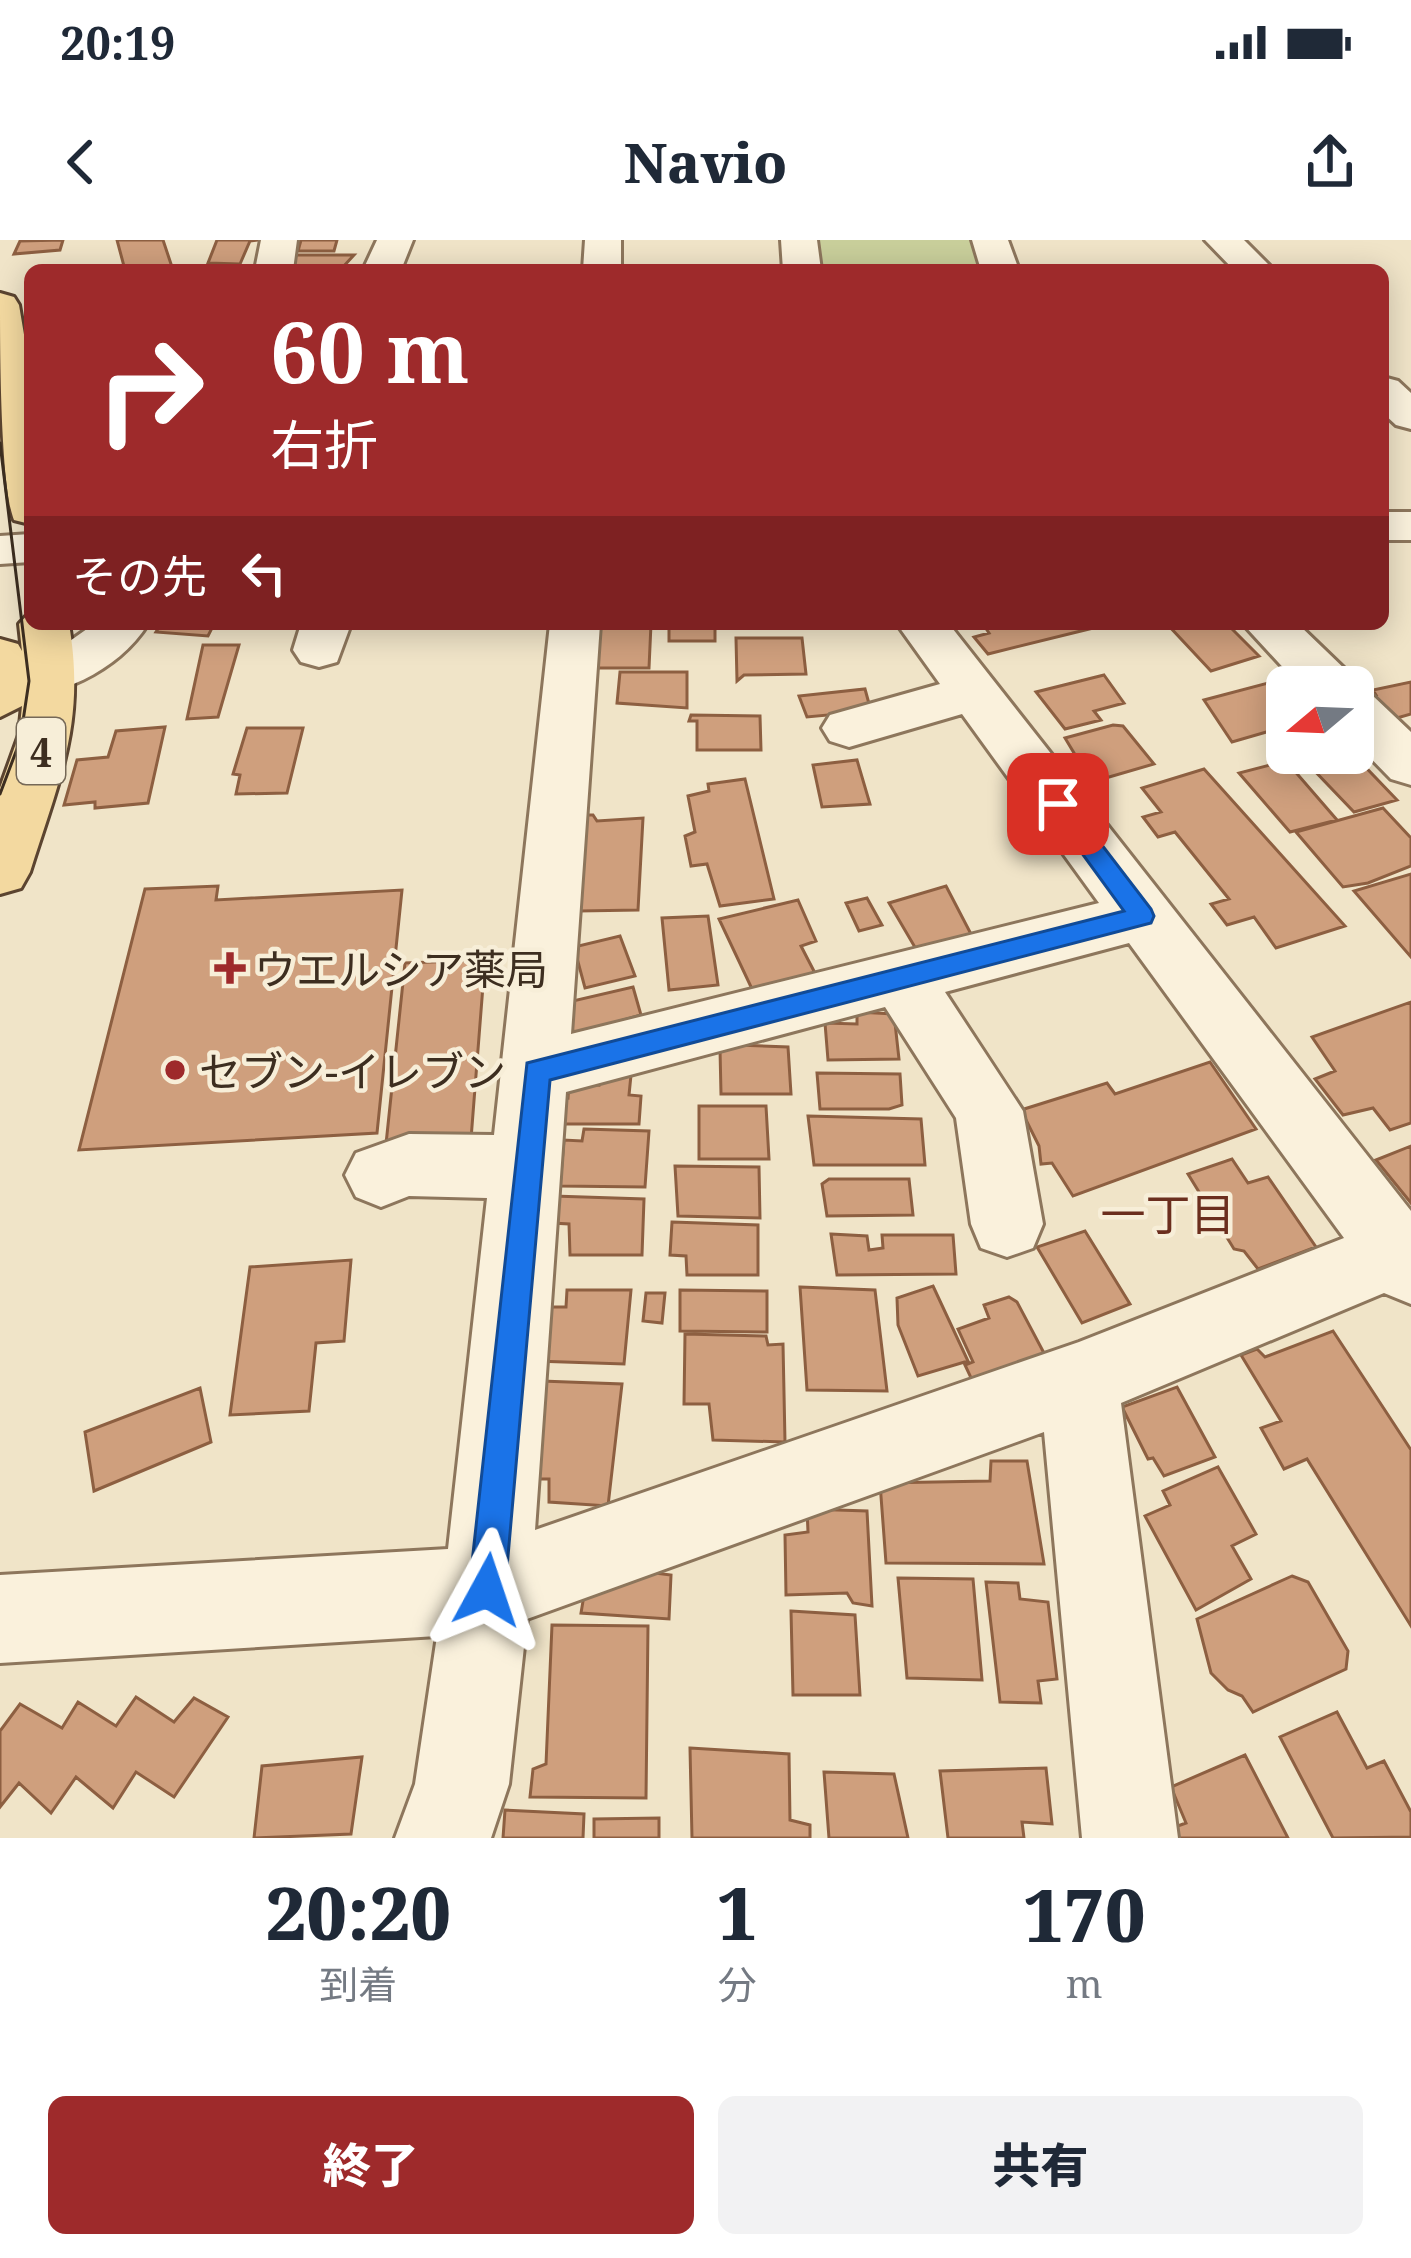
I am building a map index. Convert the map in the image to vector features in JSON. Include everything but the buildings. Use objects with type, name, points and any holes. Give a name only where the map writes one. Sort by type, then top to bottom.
[{"type":"main road","points":[[11,313],[24,448]]},
{"type":"main road","name":"4","points":[[2,862],[46,736],[20,668]]},
{"type":"street","points":[[1223,240],[1249,264]]},
{"type":"street","points":[[1389,396],[1411,416]]},
{"type":"street","points":[[20,668],[97,654],[118,630]]},
{"type":"street","points":[[443,1838],[462,1784],[487,1590],[574,630]]},
{"type":"street","points":[[0,1619],[487,1590],[1079,1382],[1406,1256],[926,630]]},
{"type":"street","points":[[1274,630],[1311,666]]},
{"type":"street","points":[[849,728],[973,693]]},
{"type":"street","points":[[1374,729],[1411,765]]},
{"type":"street","points":[[537,1072],[1142,916]]},
{"type":"street","points":[[901,979],[989,1111],[1007,1224]]},
{"type":"street","points":[[381,1174],[409,1165],[527,1167]]},
{"type":"street","points":[[1079,1382],[1130,1838]]},
{"type":"green space","points":[[800,240],[990,240],[998,264],[802,264]]},
{"type":"tram line","points":[[0,443],[29,681],[20,741],[0,794]]},
{"type":"place","name":"ウエルシア薬局","points":[[230,968]]},
{"type":"place","name":"セブン-イレブン","points":[[175,1070]]},
{"type":"district","name":"一丁目","points":[[1168,1213]]},
{"type":"route","points":[[487,1590],[537,1072],[1142,916],[1058,804]]}]
